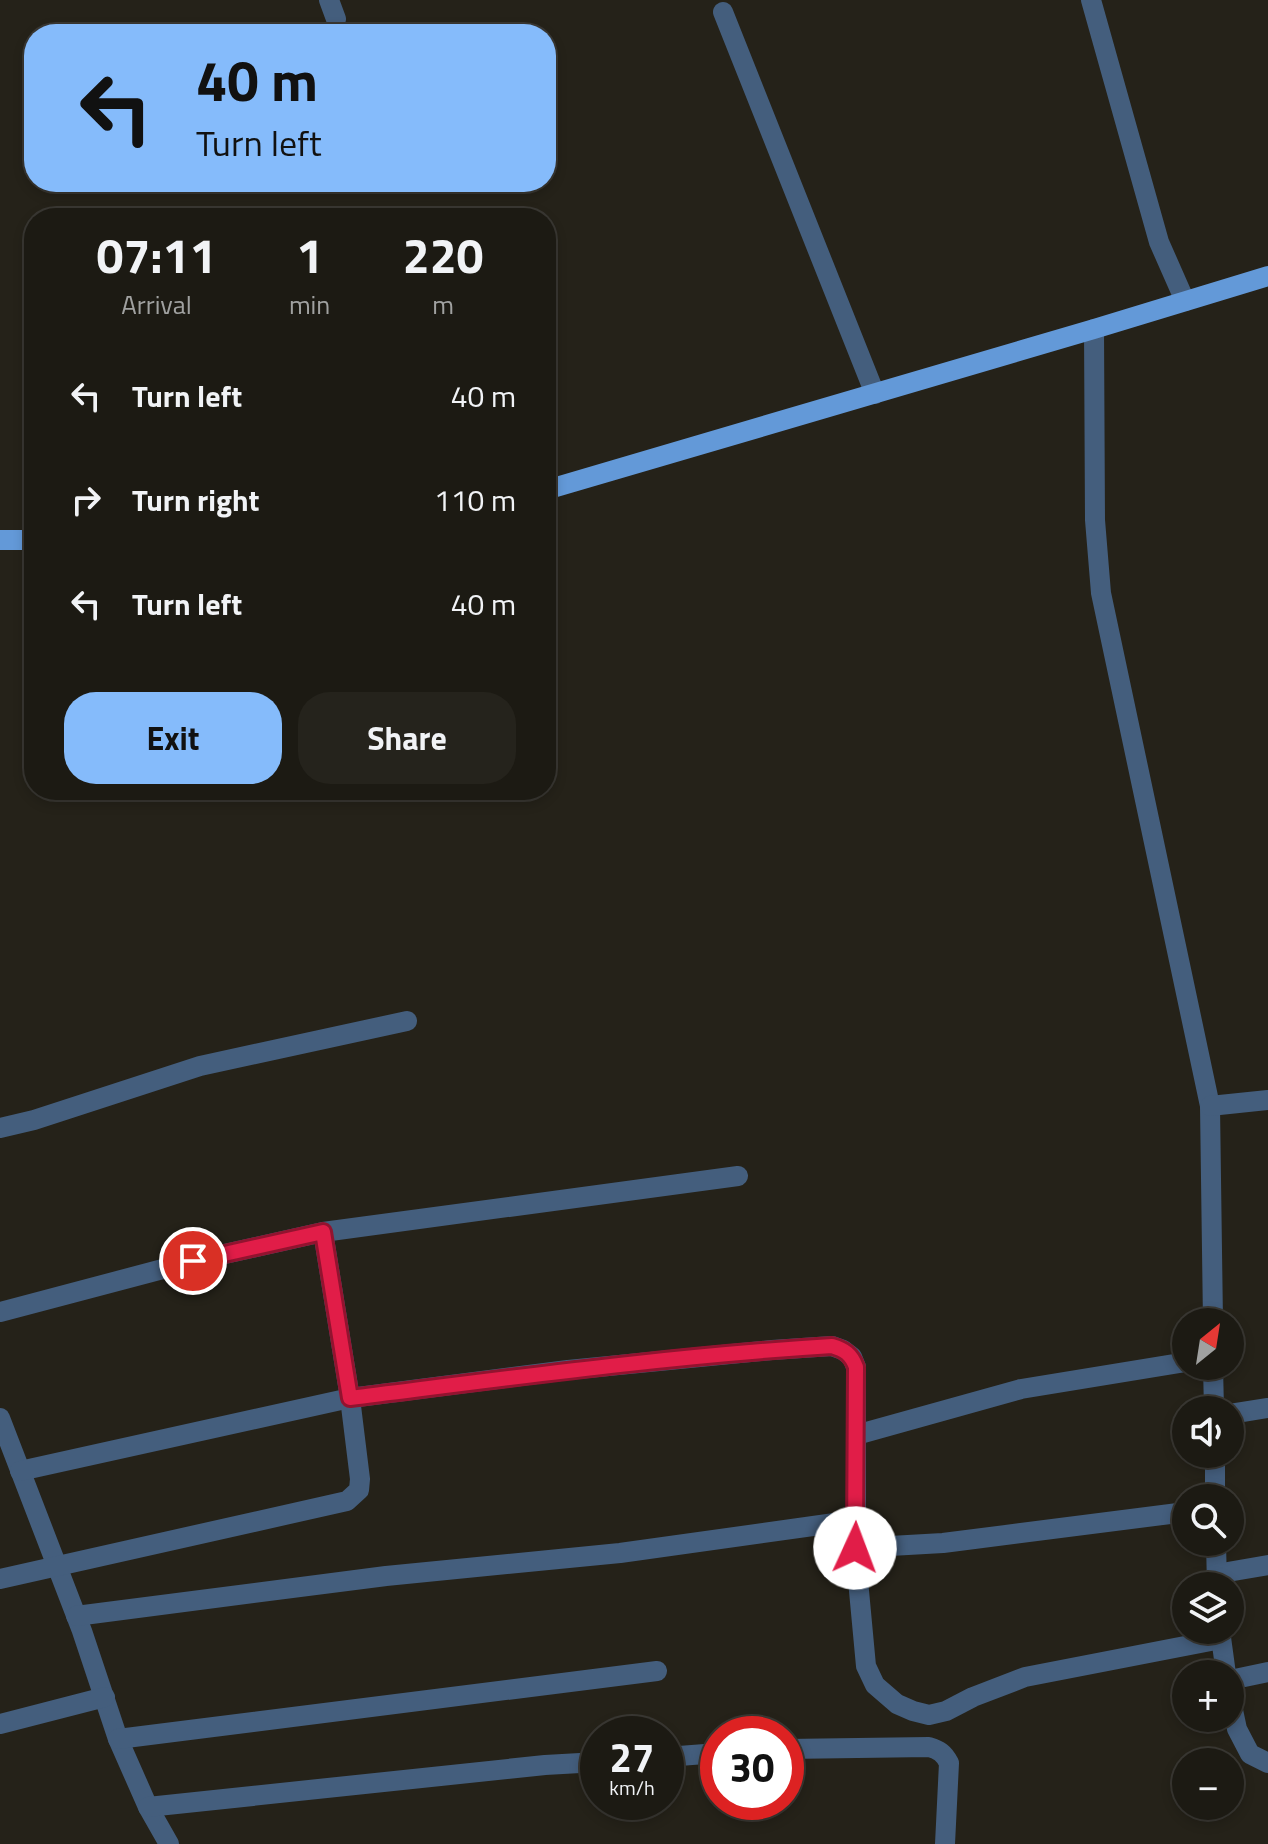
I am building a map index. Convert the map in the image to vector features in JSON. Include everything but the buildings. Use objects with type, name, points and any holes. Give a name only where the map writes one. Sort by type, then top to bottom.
[{"type":"main road","points":[[556,487],[1268,276]]},
{"type":"main road","points":[[0,540],[24,540]]},
{"type":"street","points":[[1091,0],[1159,242],[1185,301]]},
{"type":"street","points":[[723,12],[875,394]]},
{"type":"street","points":[[1094,329],[1095,520],[1101,593],[1210,1106],[1213,1308]]},
{"type":"street","points":[[0,1128],[34,1120],[200,1066],[407,1021]]},
{"type":"street","points":[[1210,1106],[1268,1100]]},
{"type":"street","points":[[0,1312],[193,1261],[323,1232],[738,1176]]},
{"type":"street","points":[[0,1579],[347,1501],[359,1490],[350,1398],[323,1232]]},
{"type":"street","points":[[20,1471],[350,1398],[568,1370],[832,1346],[852,1357],[856,1367],[855,1548],[866,1666],[875,1685],[897,1704],[929,1715],[946,1711],[1025,1677],[1178,1644]]},
{"type":"street","points":[[856,1435],[1021,1389],[1172,1364]]},
{"type":"street","points":[[1244,1412],[1268,1408]]},
{"type":"street","points":[[0,1418],[5,1445],[20,1471],[57,1566],[118,1739],[148,1807],[169,1844]]},
{"type":"street","points":[[855,1548],[987,1539],[1172,1514]]},
{"type":"street","points":[[76,1616],[386,1576],[620,1553],[856,1520]]},
{"type":"street","points":[[1244,1572],[1268,1565]]},
{"type":"street","points":[[118,1739],[657,1671]]},
{"type":"street","points":[[1244,1677],[1268,1672]]},
{"type":"street","points":[[0,1724],[105,1697]]},
{"type":"street","points":[[1239,1732],[1250,1754],[1268,1763]]},
{"type":"street","points":[[804,1749],[938,1749],[949,1763],[945,1844]]},
{"type":"street","points":[[148,1807],[580,1763]]},
{"type":"route","points":[[193,1261],[323,1232],[350,1398],[568,1370],[743,1352],[832,1346],[843,1350],[852,1357],[856,1367],[855,1548]]}]
